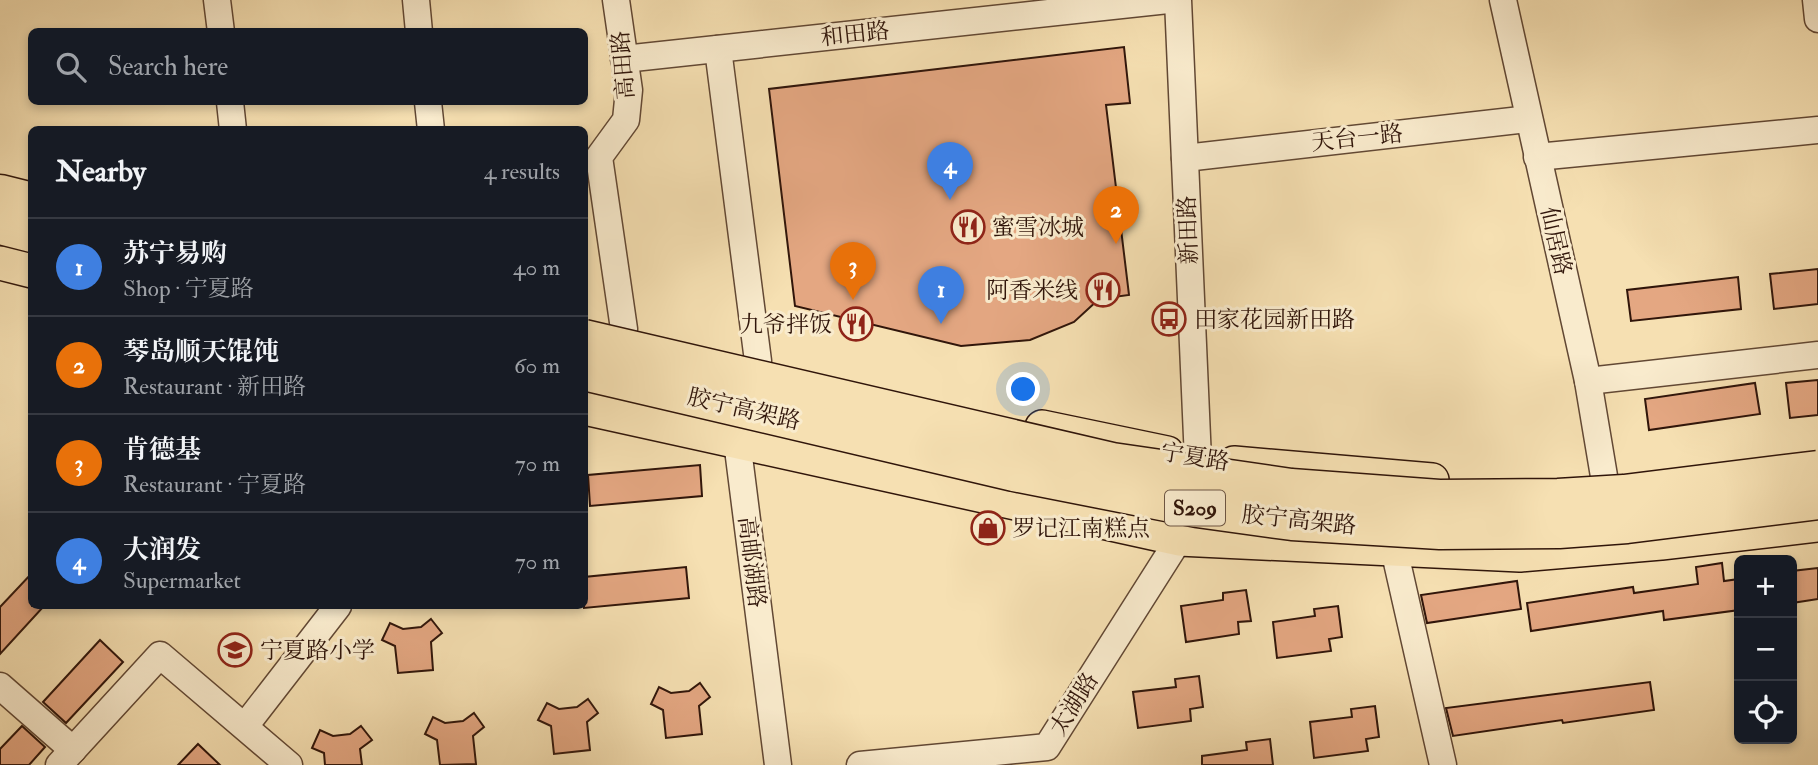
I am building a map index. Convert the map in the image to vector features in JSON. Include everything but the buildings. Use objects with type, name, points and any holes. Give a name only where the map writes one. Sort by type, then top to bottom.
[{"type":"highway","points":[[0,194],[28,201]]},
{"type":"highway","points":[[0,225],[28,232]]},
{"type":"highway","name":"胶宁高架路","points":[[588,340],[1112,462],[1291,488],[1439,499],[1558,498],[1624,495],[1818,470]]},
{"type":"highway","name":"胶宁高架路","points":[[588,372],[1014,472],[1174,504],[1292,521],[1416,529],[1559,529],[1626,524],[1818,500]]},
{"type":"main road","points":[[0,177],[28,185]]},
{"type":"main road","points":[[0,263],[28,270]]},
{"type":"main road","name":"宁夏路","points":[[588,321],[884,393],[1198,460],[1452,481],[1605,482],[1818,461]]},
{"type":"main road","points":[[588,409],[1179,539],[1520,555],[1818,525]]},
{"type":"street","points":[[217,0],[220,28]]},
{"type":"street","points":[[416,0],[419,28]]},
{"type":"street","name":"高田路","points":[[616,0],[629,90],[626,120],[599,158],[595,205],[624,329]]},
{"type":"street","name":"和田路","points":[[624,59],[1168,0]]},
{"type":"street","name":"新田路","points":[[1178,0],[1198,460],[1179,539]]},
{"type":"street","name":"仙居路","points":[[1503,0],[1588,381],[1615,547]]},
{"type":"street","points":[[1816,0],[1818,19]]},
{"type":"street","points":[[718,49],[758,361]]},
{"type":"street","points":[[230,105],[233,126]]},
{"type":"street","points":[[428,105],[431,126]]},
{"type":"street","name":"天台一路","points":[[1185,158],[1528,119]]},
{"type":"street","points":[[1537,157],[1818,130]]},
{"type":"street","points":[[1588,381],[1818,355]]},
{"type":"street","name":"高邮湖路","points":[[758,361],[737,441],[778,765]]},
{"type":"street","name":"太湖路","points":[[860,765],[1048,756],[1179,539]]},
{"type":"street","points":[[1394,549],[1443,765]]},
{"type":"street","points":[[245,726],[336,609]]},
{"type":"street","points":[[0,686],[66,757],[160,655],[289,765]]},
{"type":"place","name":"大润发","points":[[950,200]]},
{"type":"place","name":"蜜雪冰城","points":[[968,227]]},
{"type":"place","name":"琴岛顺天馄饨","points":[[1116,244]]},
{"type":"place","name":"阿香米线","points":[[1103,290]]},
{"type":"place","name":"肯德基","points":[[853,300]]},
{"type":"place","name":"田家花园新田路","points":[[1169,319]]},
{"type":"place","name":"九爷拌饭","points":[[856,324]]},
{"type":"place","name":"苏宁易购","points":[[941,324]]},
{"type":"place","name":"罗记江南糕点","points":[[988,528]]},
{"type":"place","name":"宁夏路小学","points":[[235,650]]}]
